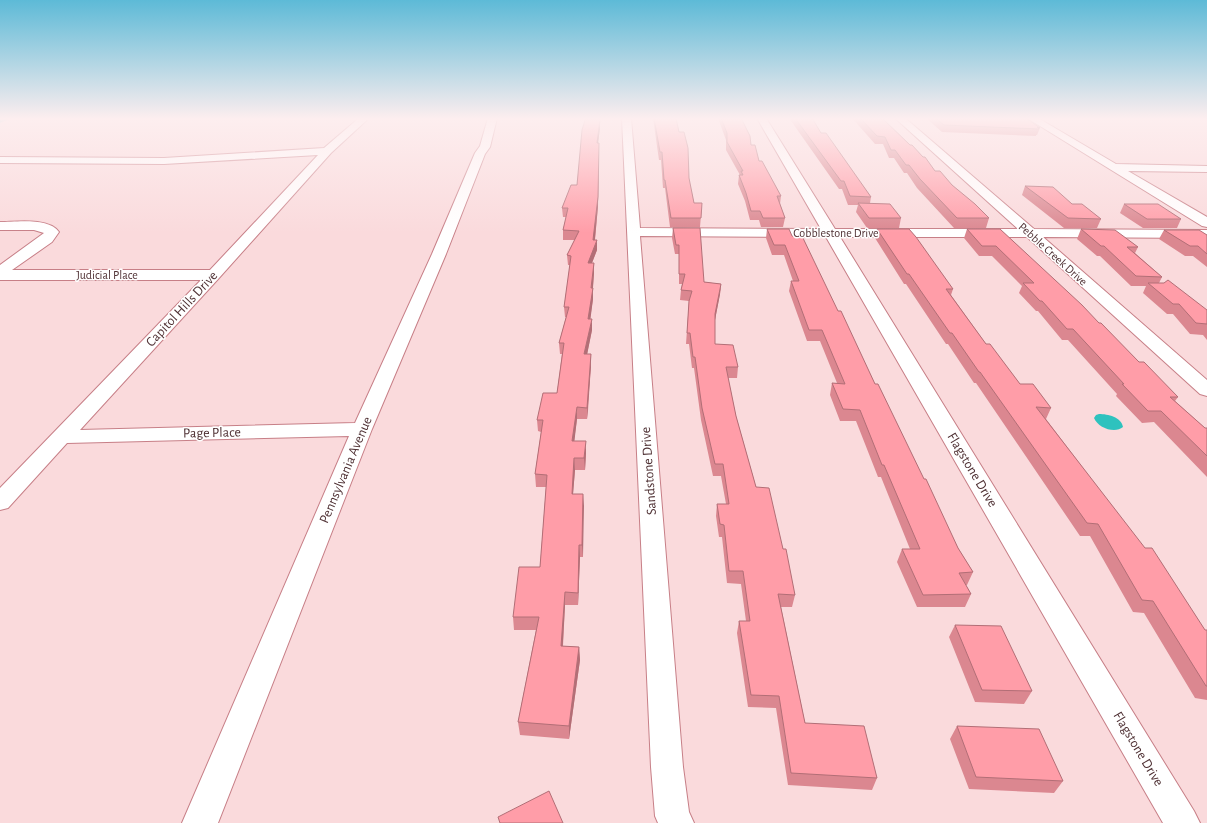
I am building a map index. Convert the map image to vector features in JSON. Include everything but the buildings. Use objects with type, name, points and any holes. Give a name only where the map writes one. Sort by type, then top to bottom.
[{"type":"street","points":[[0,160],[164,160],[229,156]]},
{"type":"street","name":"Capitol Hills Drive","points":[[0,502],[214,275],[322,156]]},
{"type":"street","name":"Pennsylvania Avenue","points":[[200,823],[362,429],[439,254],[479,156]]},
{"type":"street","name":"Sandstone Drive","points":[[629,156],[667,767],[672,816],[676,823]]},
{"type":"street","name":"Flagstone Drive","points":[[785,156],[1182,823]]},
{"type":"street","name":"Pebble Creek Drive","points":[[943,156],[1207,390]]},
{"type":"street","points":[[1096,156],[1207,223]]},
{"type":"street","points":[[1114,167],[1207,169]]},
{"type":"street","points":[[0,226],[40,226],[47,228],[52,232],[47,239],[0,272]]},
{"type":"street","name":"Cobblestone Drive","points":[[634,232],[1207,234]]},
{"type":"street","name":"Judicial Place","points":[[0,275],[214,275]]},
{"type":"street","name":"Page Place","points":[[61,437],[362,429]]},
{"type":"water","points":[[1099,414],[1110,415],[1117,418],[1123,427],[1116,430],[1111,430],[1099,425],[1094,418]]}]
